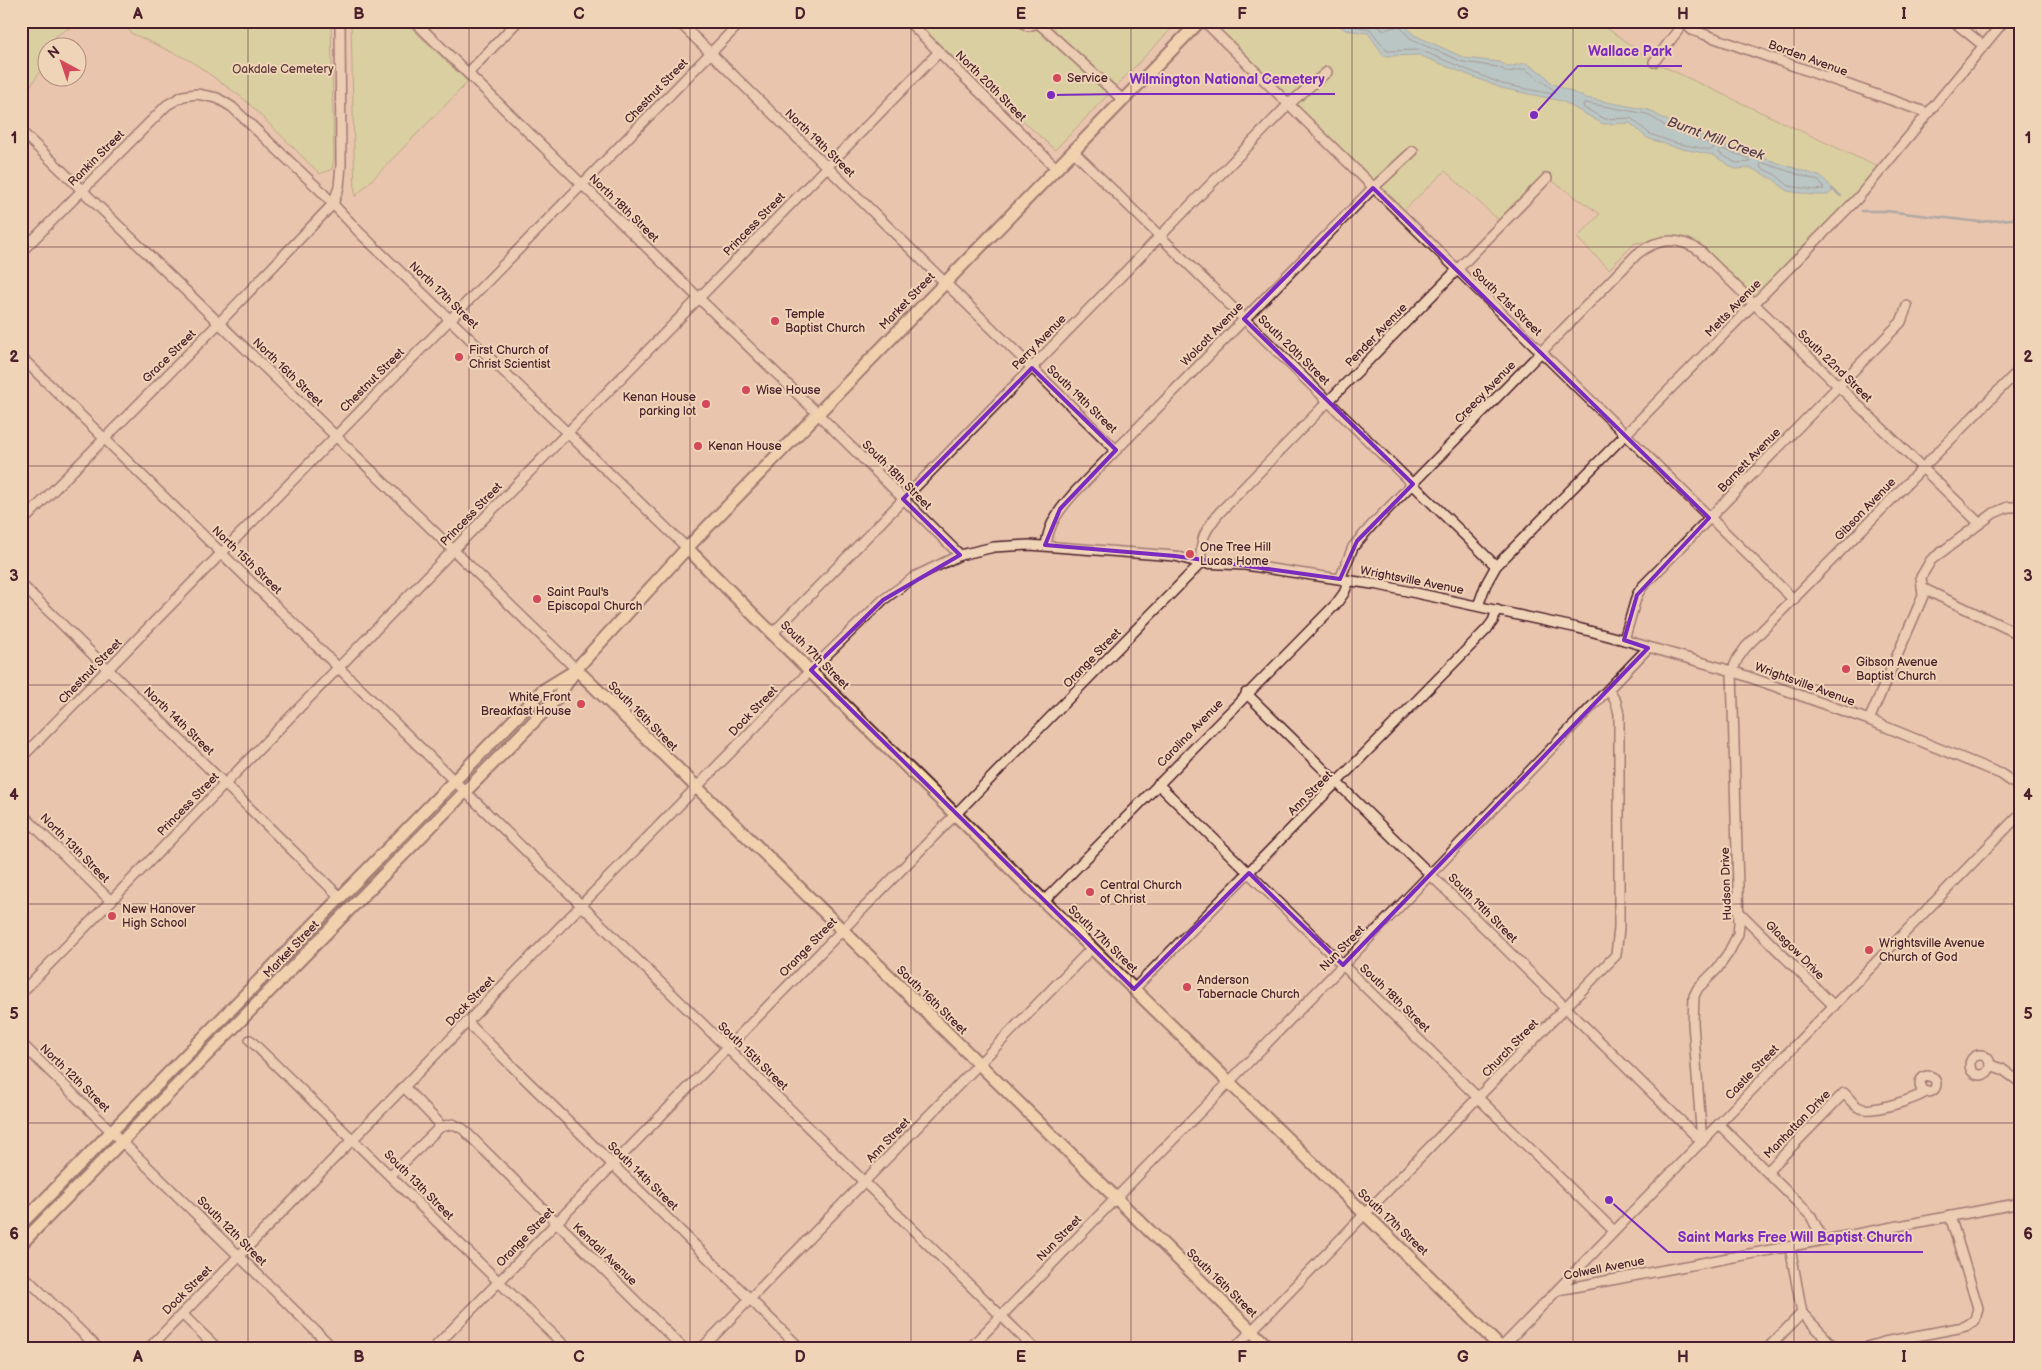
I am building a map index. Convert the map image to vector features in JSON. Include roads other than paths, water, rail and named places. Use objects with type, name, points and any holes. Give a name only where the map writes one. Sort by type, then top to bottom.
[{"type":"main road","name":"Market Street","points":[[21,1244],[557,698],[576,670],[687,548],[1202,21]]},
{"type":"main road","name":"South 17th Street","points":[[687,548],[955,815],[1365,1215],[1437,1282],[1501,1348]]},
{"type":"main road","name":"Market Street","points":[[21,1224],[542,691],[576,670]]},
{"type":"main road","name":"South 16th Street","points":[[576,670],[1270,1349]]},
{"type":"street","points":[[332,204],[339,188],[341,165],[340,21]]},
{"type":"street","name":"North 18th Street","points":[[414,21],[817,413]]},
{"type":"street","points":[[468,72],[518,21]]},
{"type":"street","name":"North 19th Street","points":[[678,21],[946,282]]},
{"type":"street","name":"Chestnut Street","points":[[21,758],[742,21]]},
{"type":"street","name":"North 20th Street","points":[[908,21],[1057,169]]},
{"type":"street","points":[[1021,21],[1028,26],[1038,22],[1123,100]]},
{"type":"street","name":"South 21st Street","points":[[1202,21],[1794,600]]},
{"type":"street","points":[[1953,21],[1984,46]]},
{"type":"street","name":"Metts Avenue","points":[[1478,606],[1486,584],[1496,566],[1858,198],[2004,21]]},
{"type":"street","points":[[1654,62],[1684,22]]},
{"type":"street","name":"Borden Avenue","points":[[1684,22],[1692,30],[1928,113]]},
{"type":"street","name":"Princess Street","points":[[21,993],[939,52]]},
{"type":"street","name":"Perry Avenue","points":[[773,633],[1289,104],[1327,72]]},
{"type":"street","name":"North 17th Street","points":[[197,94],[217,98],[240,114],[360,233],[451,318],[687,548]]},
{"type":"street","name":"Rankin Street","points":[[21,252],[167,105],[183,96],[197,94]]},
{"type":"street","name":"North 16th Street","points":[[25,135],[576,670]]},
{"type":"street","name":"Wolcott Avenue","points":[[1046,546],[1049,530],[1060,509],[1244,319],[1413,150]]},
{"type":"street","name":"South 20th Street","points":[[1073,151],[1496,566]]},
{"type":"street","name":"Pender Avenue","points":[[1202,563],[1200,544],[1209,526],[1547,178]]},
{"type":"street","name":"Grace Street","points":[[21,523],[106,439],[332,204]]},
{"type":"street","name":"South 22nd Street","points":[[1667,240],[1684,242],[1700,251],[1979,524]]},
{"type":"street","name":"Creecy Avenue","points":[[1344,580],[1346,560],[1357,541],[1637,254],[1656,242],[1667,240]]},
{"type":"street","name":"South 19th Street","points":[[946,282],[1116,450]]},
{"type":"street","name":"Barnett Avenue","points":[[1624,640],[1639,590],[1901,322],[1907,306]]},
{"type":"street","name":"North 15th Street","points":[[21,357],[455,781]]},
{"type":"street","name":"Gibson Avenue","points":[[1732,671],[1746,647],[2021,368]]},
{"type":"street","name":"South 18th Street","points":[[817,413],[960,555]]},
{"type":"street","points":[[1869,720],[1923,596],[1921,577],[1927,564],[1979,524],[2002,509],[2021,507]]},
{"type":"street","name":"Wrightsville Avenue","points":[[810,670],[883,600],[916,576],[960,555],[1002,546],[1046,546],[1175,556],[1202,563],[1245,565],[1379,585],[1578,628],[1624,640],[1732,671],[1869,720],[2001,774],[2021,788]]},
{"type":"street","name":"Orange Street","points":[[433,1349],[1202,563]]},
{"type":"street","name":"Carolina Avenue","points":[[1044,901],[1336,604],[1344,593],[1344,580]]},
{"type":"street","name":"North 14th Street","points":[[21,584],[340,897]]},
{"type":"street","points":[[1922,588],[2021,635]]},
{"type":"street","name":"Ann Street","points":[[1134,989],[1487,630],[1497,610]]},
{"type":"street","name":"Nun Street","points":[[969,1349],[1343,966],[1609,691],[1648,648]]},
{"type":"street","name":"Dock Street","points":[[148,1349],[810,670]]},
{"type":"street","name":"Hudson Drive","points":[[1702,1142],[1693,1023],[1694,996],[1698,988],[1729,952],[1739,929],[1732,671]]},
{"type":"street","name":"Church Street","points":[[1234,1349],[1616,955],[1618,947],[1619,714],[1616,702],[1609,691]]},
{"type":"street","name":"South 19th Street","points":[[1246,694],[1702,1142]]},
{"type":"street","name":"South 15th Street","points":[[455,781],[863,1183],[1035,1349]]},
{"type":"street","name":"South 18th Street","points":[[1158,784],[1614,1231]]},
{"type":"street","name":"North 13th Street","points":[[21,812],[111,901]]},
{"type":"street","name":"Castle Street","points":[[1501,1348],[2021,813]]},
{"type":"street","name":"Glasgow Drive","points":[[1739,912],[1834,1006]]},
{"type":"street","name":"Ann Street","points":[[701,1349],[1092,948]]},
{"type":"street","name":"South 14th Street","points":[[467,1022],[801,1349]]},
{"type":"street","name":"South 13th Street","points":[[250,1040],[568,1349]]},
{"type":"street","name":"North 12th Street","points":[[21,1043],[112,1132]]},
{"type":"street","points":[[1990,1065],[2002,1069],[2021,1083]]},
{"type":"street","points":[[391,1175],[440,1127],[438,1122],[404,1087]]},
{"type":"street","name":"Manhattan Drive","points":[[1767,1172],[1844,1093],[1858,1108],[1869,1110],[1914,1098],[1926,1092]]},
{"type":"street","name":"Kendall Avenue","points":[[440,1127],[453,1124],[463,1129],[684,1349]]},
{"type":"street","points":[[1719,1124],[1811,1216],[1819,1232],[1817,1240]]},
{"type":"street","name":"South 12th Street","points":[[112,1132],[334,1349]]},
{"type":"street","name":"Colwell Avenue","points":[[1557,1290],[2021,1203]]},
{"type":"street","points":[[1860,1349],[1884,1342],[1950,1330],[1973,1322],[1978,1311],[1950,1216]]},
{"type":"street","points":[[1790,1247],[1802,1313],[1836,1349]]},
{"type":"street","points":[[21,1273],[99,1349]]},
{"type":"street","points":[[1767,1349],[1802,1313]]},
{"type":"street","points":[[182,1314],[218,1349]]},
{"type":"water","points":[[1331,21],[1378,21],[1385,26],[1401,21],[1414,35],[1465,58],[1500,62],[1508,67],[1526,63],[1544,74],[1551,83],[1586,98],[1649,110],[1666,120],[1729,147],[1822,177],[1834,190],[1828,195],[1787,191],[1773,179],[1755,170],[1749,168],[1735,169],[1713,155],[1674,147],[1647,138],[1630,123],[1603,124],[1562,101],[1501,88],[1419,55],[1384,56],[1368,33],[1346,30]]},
{"type":"waterway","name":"Burnt Mill Creek","points":[[1832,189],[1841,196]]},
{"type":"waterway","name":"Burnt Mill Creek","points":[[1862,211],[1886,211],[1980,222],[2021,218]]},
{"type":"place","name":"Service","points":[[1057,78]]},
{"type":"place","name":"Wilmington National Cemetery","points":[[1051,95]]},
{"type":"place","name":"Wallace Park","points":[[1534,115]]},
{"type":"place","name":"Temple Baptist Church","points":[[775,321]]},
{"type":"place","name":"First Church of Christ Scientist","points":[[459,357]]},
{"type":"place","name":"Wise House","points":[[746,390]]},
{"type":"place","name":"Kenan House parking lot","points":[[706,404]]},
{"type":"place","name":"Kenan House","points":[[698,446]]},
{"type":"place","name":"One Tree Hill Lucas Home","points":[[1190,554]]},
{"type":"place","name":"Saint Paul's Episcopal Church","points":[[537,599]]},
{"type":"place","name":"Gibson Avenue Baptist Church","points":[[1846,669]]},
{"type":"place","name":"White Front Breakfast House","points":[[581,704]]},
{"type":"place","name":"Central Church of Christ","points":[[1090,892]]},
{"type":"place","name":"New Hanover High School","points":[[112,916]]},
{"type":"place","name":"Wrightsville Avenue Church of God","points":[[1869,950]]},
{"type":"place","name":"Anderson Tabernacle Church","points":[[1187,987]]},
{"type":"place","name":"Saint Marks Free Will Baptist Church","points":[[1609,1200]]},
{"type":"park label","name":"Oakdale Cemetery","points":[[283,69]]}]
